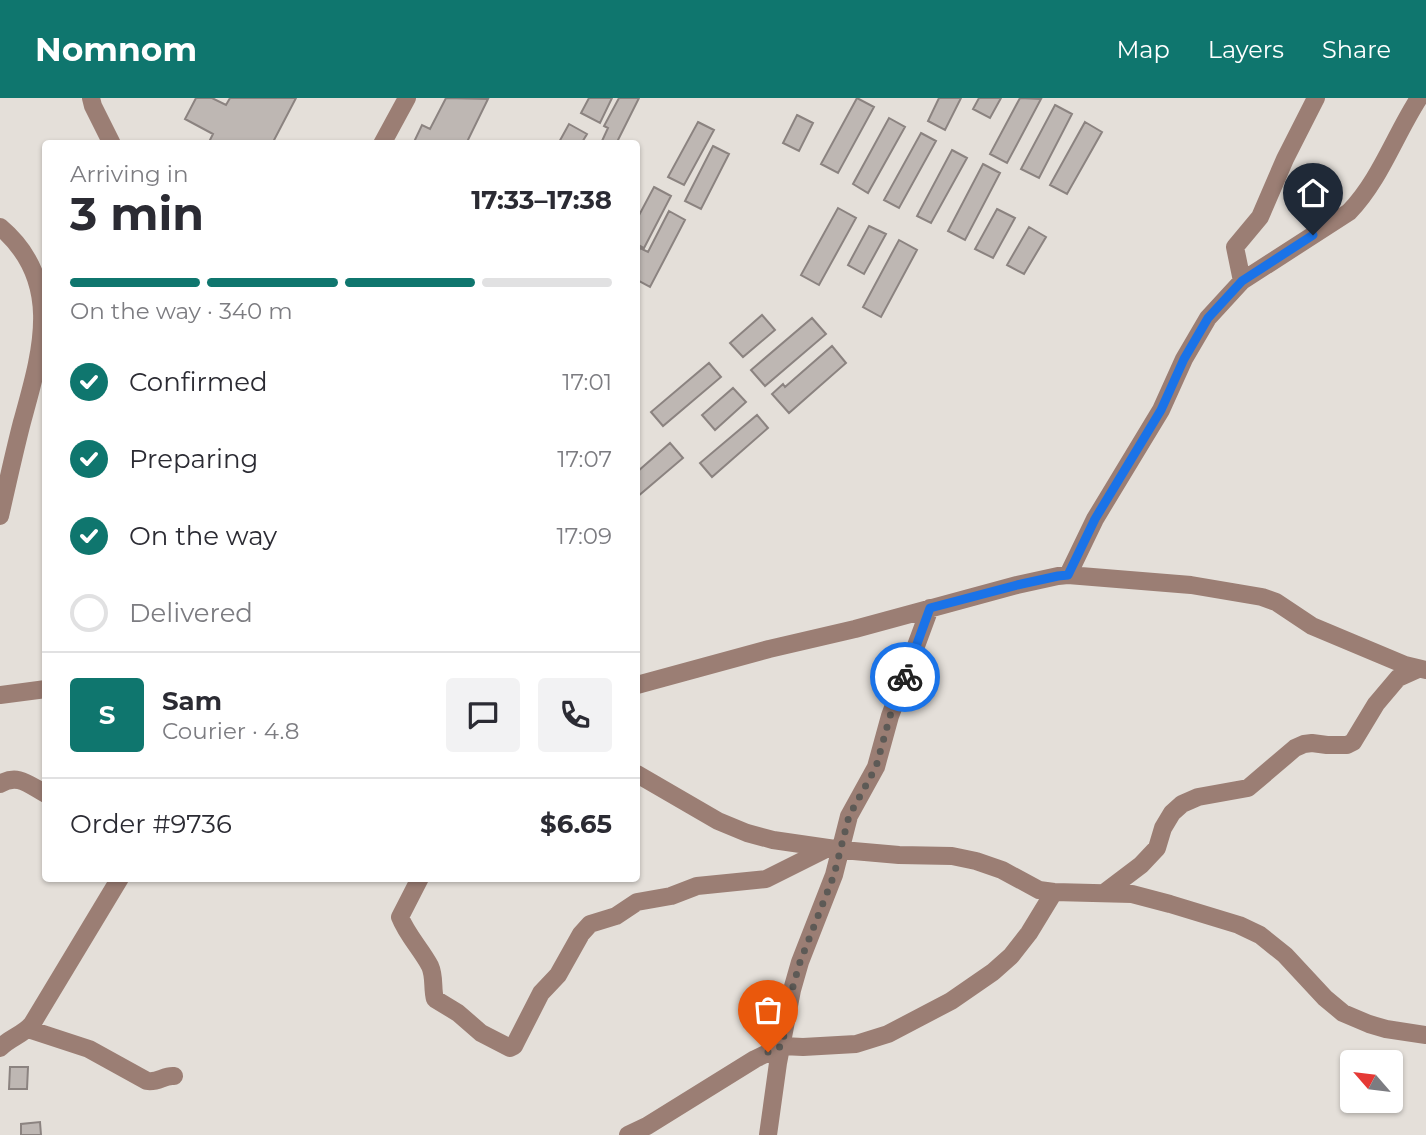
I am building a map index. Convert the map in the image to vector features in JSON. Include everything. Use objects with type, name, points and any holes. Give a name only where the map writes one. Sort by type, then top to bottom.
[{"type":"street","points":[[91,98],[110,140]]},
{"type":"street","points":[[384,140],[407,98]]},
{"type":"street","points":[[1242,281],[1235,247],[1260,217],[1316,98]]},
{"type":"street","points":[[1068,575],[1100,510],[1161,410],[1208,318],[1242,281],[1355,206],[1372,183],[1419,98]]},
{"type":"street","points":[[0,227],[25,254],[35,272],[40,290],[42,316]]},
{"type":"street","points":[[0,516],[8,440],[41,367],[42,348]]},
{"type":"street","points":[[640,684],[1017,585],[1068,575],[1191,585],[1262,597],[1276,602],[1312,626],[1422,669]]},
{"type":"street","points":[[768,1135],[792,990],[800,962],[834,875],[835,849],[849,816],[876,767],[890,716],[930,608]]},
{"type":"street","points":[[1104,893],[1133,872],[1157,848],[1163,828],[1172,813],[1182,804],[1198,797],[1248,788],[1304,744],[1347,745],[1353,742],[1376,704],[1398,678],[1422,669]]},
{"type":"street","points":[[0,695],[42,690]]},
{"type":"street","points":[[640,776],[718,821],[773,840],[899,855],[951,856],[1002,870],[1039,890],[1132,894],[1239,925],[1260,935],[1285,955],[1325,998],[1343,1013],[1386,1029],[1426,1035]]},
{"type":"street","points":[[0,784],[10,778],[20,780],[42,792]]},
{"type":"street","points":[[418,882],[400,918],[430,966],[435,999],[461,1015],[481,1032],[510,1048],[514,1046],[541,993],[558,975],[581,934],[590,924],[616,916],[637,902],[671,896],[697,886],[766,879],[835,849]]},
{"type":"street","points":[[0,1048],[6,1041],[28,1029],[118,882]]},
{"type":"street","points":[[628,1135],[755,1059],[782,1046],[856,1044],[888,1034],[951,1001],[1011,956],[1029,933],[1054,892]]},
{"type":"street","points":[[28,1029],[89,1049],[147,1081],[174,1076]]},
{"type":"building","points":[[196,98],[212,98],[226,105],[230,98],[296,98],[274,140],[210,140],[213,134],[185,119]]},
{"type":"building","points":[[446,98],[488,99],[468,140],[415,140],[422,125],[430,129]]},
{"type":"building","points":[[589,98],[612,98],[600,123],[581,113]]},
{"type":"building","points":[[619,98],[639,98],[618,140],[602,140],[608,128],[604,126]]},
{"type":"building","points":[[857,98],[874,107],[838,173],[821,164]]},
{"type":"building","points":[[939,98],[961,98],[945,130],[928,121]]},
{"type":"building","points":[[979,98],[1001,98],[990,118],[973,109]]},
{"type":"building","points":[[1020,98],[1041,99],[1007,163],[990,154]]},
{"type":"building","points":[[1055,105],[1072,114],[1039,178],[1021,169]]},
{"type":"building","points":[[797,115],[813,123],[799,151],[783,143]]},
{"type":"building","points":[[889,118],[905,127],[868,193],[853,184]]},
{"type":"building","points":[[698,122],[714,130],[684,185],[668,177]]},
{"type":"building","points":[[1085,122],[1102,132],[1067,194],[1050,185]]},
{"type":"building","points":[[569,124],[587,134],[583,140],[560,140]]},
{"type":"building","points":[[921,133],[936,141],[899,208],[884,200]]},
{"type":"building","points":[[713,146],[729,154],[701,209],[685,201]]},
{"type":"building","points":[[952,150],[967,158],[931,223],[917,216]]},
{"type":"building","points":[[983,164],[1000,173],[965,240],[948,231]]},
{"type":"building","points":[[654,187],[671,196],[644,248],[640,246],[640,213]]},
{"type":"building","points":[[838,208],[856,218],[819,285],[801,275]]},
{"type":"building","points":[[997,209],[1015,218],[993,258],[975,249]]},
{"type":"building","points":[[669,211],[685,220],[650,287],[640,282],[640,248],[648,252]]},
{"type":"building","points":[[869,226],[886,234],[864,274],[848,265]]},
{"type":"building","points":[[1029,227],[1046,237],[1024,274],[1007,265]]},
{"type":"building","points":[[899,240],[917,250],[881,317],[863,307]]},
{"type":"building","points":[[762,315],[775,330],[743,357],[730,343]]},
{"type":"building","points":[[812,318],[826,334],[765,386],[751,370]]},
{"type":"building","points":[[832,346],[846,363],[789,413],[772,394],[783,384],[785,387]]},
{"type":"building","points":[[709,363],[721,377],[663,426],[651,412]]},
{"type":"building","points":[[733,388],[746,402],[715,430],[702,415]]},
{"type":"building","points":[[757,415],[768,428],[712,477],[700,463]]},
{"type":"building","points":[[670,443],[683,458],[640,494],[640,469]]},
{"type":"building","points":[[10,1067],[28,1067],[27,1089],[9,1089]]},
{"type":"building","points":[[40,1122],[41,1135],[21,1135],[21,1124]]},
{"type":"way so far","points":[[768,1052],[782,1046],[800,962],[834,875],[849,816],[876,767],[890,716],[905,677]]},
{"type":"route","points":[[905,677],[930,608],[1017,585],[1068,575],[1095,519],[1142,444],[1184,359],[1208,318],[1242,281],[1313,235]]}]
